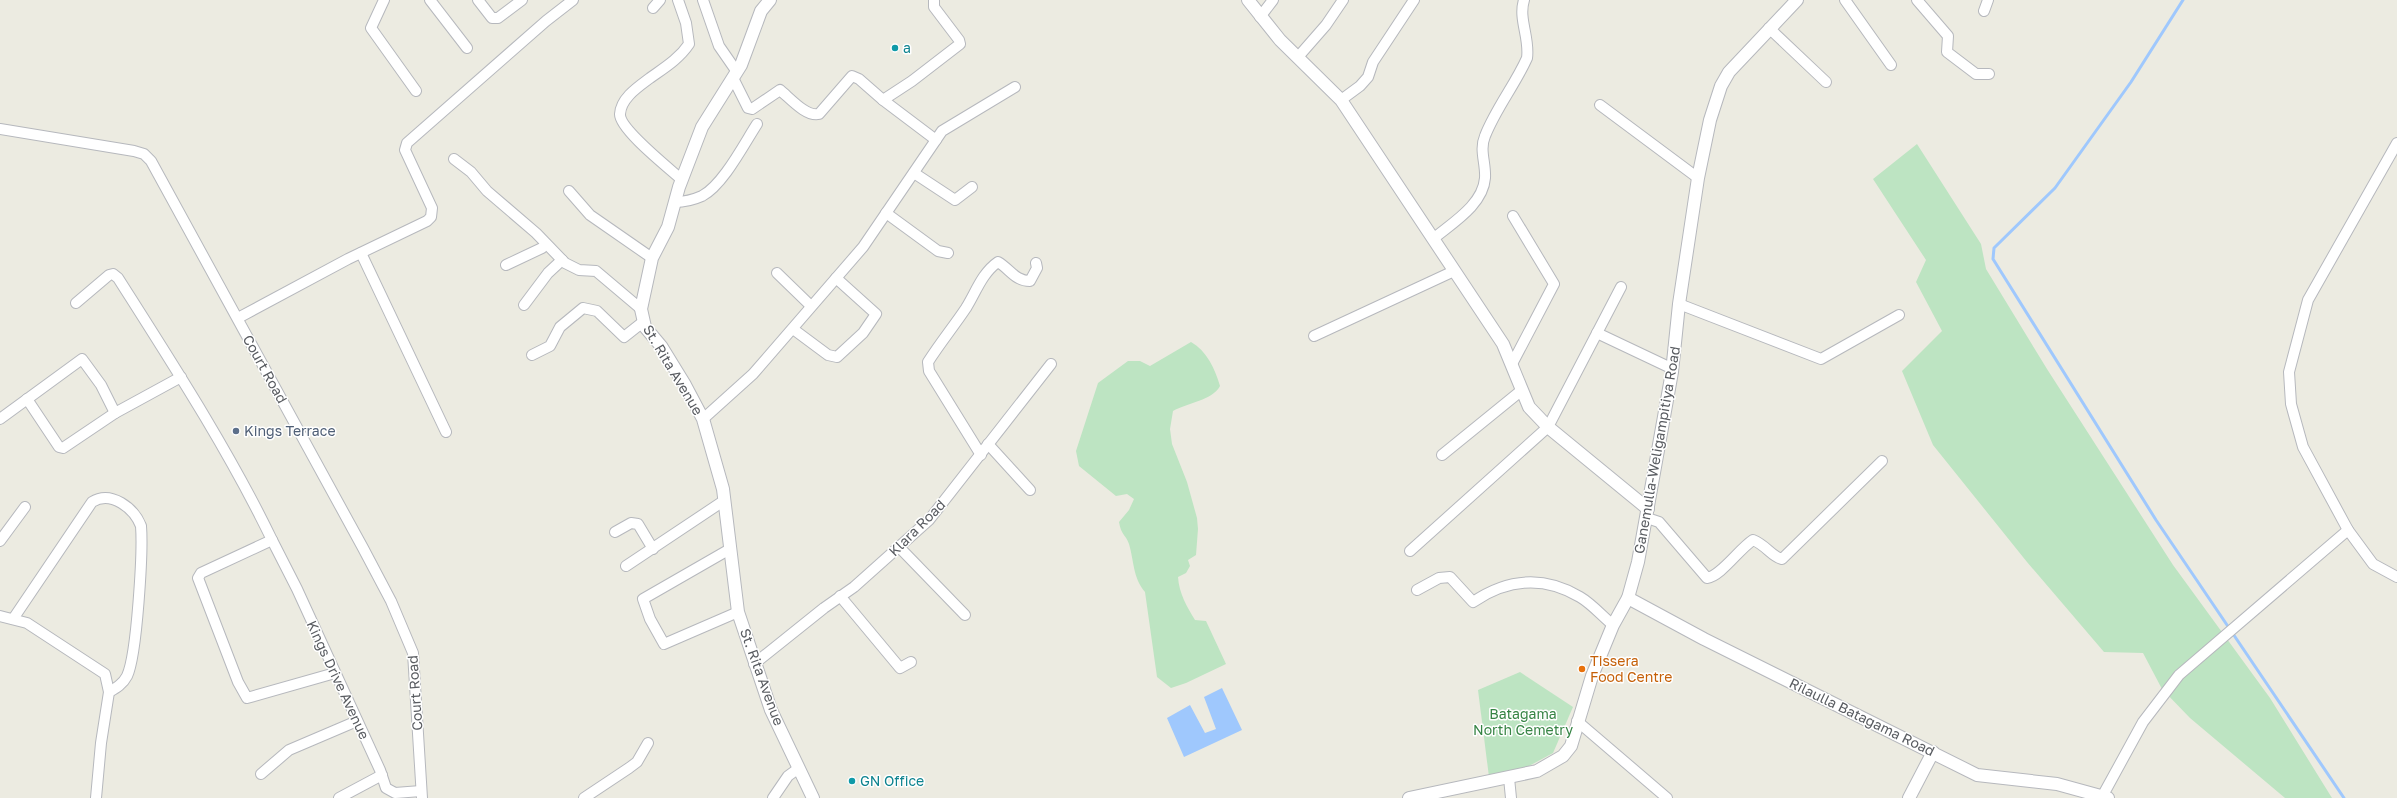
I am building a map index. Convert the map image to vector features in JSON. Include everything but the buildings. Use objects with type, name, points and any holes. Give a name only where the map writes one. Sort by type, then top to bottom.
[{"type":"street","points":[[384,0],[371,28],[416,91]]},
{"type":"street","points":[[430,0],[467,48]]},
{"type":"street","points":[[478,0],[492,18],[498,18],[522,0]]},
{"type":"street","points":[[238,318],[361,253],[428,221],[431,217],[432,208],[405,150],[407,143],[546,20],[572,0]]},
{"type":"street","points":[[678,0],[686,22],[689,44],[670,64],[630,93],[622,106],[620,115],[628,129],[682,180]]},
{"type":"street","points":[[703,0],[720,46],[735,75],[743,100],[748,108],[752,108],[780,90],[806,112],[814,115],[819,114],[852,76],[859,79],[883,100],[936,140]]},
{"type":"street","name":"St. Rita Avenue","points":[[770,0],[761,11],[735,75],[702,127],[682,180],[668,227],[652,258],[641,309],[645,327],[661,346],[685,385],[703,419],[725,500],[738,612],[754,664],[771,710],[813,798]]},
{"type":"street","points":[[1248,0],[1260,17],[1341,100],[1503,344],[1529,407],[1548,427],[1659,522],[1707,578],[1714,577],[1742,548],[1754,540],[1763,544],[1776,558],[1782,559],[1882,462]]},
{"type":"street","points":[[1260,17],[1274,0]]},
{"type":"street","points":[[1298,57],[1326,26],[1343,0]]},
{"type":"street","points":[[1341,100],[1360,86],[1368,76],[1373,62],[1414,0]]},
{"type":"street","points":[[1433,239],[1469,210],[1483,189],[1485,177],[1482,143],[1501,104],[1527,58],[1528,49],[1521,14],[1524,0]]},
{"type":"street","name":"Ganemulla-Weligampitiya Road","points":[[1409,798],[1537,772],[1563,756],[1571,746],[1592,676],[1613,625],[1628,598],[1647,513],[1672,369],[1679,304],[1698,178],[1710,120],[1721,86],[1729,72],[1797,0]]},
{"type":"street","points":[[1844,0],[1892,65]]},
{"type":"street","points":[[1916,0],[1948,36],[1947,52],[1976,74],[1989,74]]},
{"type":"street","points":[[1984,11],[1988,0]]},
{"type":"street","points":[[883,100],[912,81],[960,44],[959,40],[934,6],[934,1]]},
{"type":"street","points":[[1769,28],[1826,82]]},
{"type":"street","points":[[703,419],[753,374],[794,329],[811,306],[863,247],[942,131],[1015,87]]},
{"type":"street","points":[[1600,106],[1698,178]]},
{"type":"street","points":[[675,202],[689,202],[704,195],[712,187],[757,124]]},
{"type":"street","name":"Court Road","points":[[0,129],[144,154],[151,161],[388,594],[413,652],[422,794]]},
{"type":"street","points":[[2397,143],[2308,300],[2289,372],[2291,404],[2303,447],[2348,530],[2373,564],[2397,577]]},
{"type":"street","points":[[454,159],[471,172],[492,195],[562,260],[579,270],[596,271],[641,309]]},
{"type":"street","points":[[914,173],[955,200],[972,187]]},
{"type":"street","points":[[569,191],[590,215],[652,258]]},
{"type":"street","points":[[886,213],[938,251],[948,254]]},
{"type":"street","points":[[1512,364],[1554,284],[1513,216]]},
{"type":"street","points":[[506,265],[542,248],[546,244]]},
{"type":"street","points":[[361,253],[446,432]]},
{"type":"street","points":[[524,305],[548,273],[562,260]]},
{"type":"street","points":[[981,455],[929,371],[928,362],[967,306],[985,273],[998,262],[1015,278],[1022,281],[1030,281],[1037,268],[1036,263]]},
{"type":"street","points":[[1314,336],[1454,270]]},
{"type":"street","points":[[777,273],[811,306]]},
{"type":"street","points":[[27,399],[59,447],[63,448],[115,413],[181,377],[118,278],[113,274],[109,275],[76,303]]},
{"type":"street","points":[[794,329],[828,355],[837,357],[863,333],[876,314],[836,278]]},
{"type":"street","points":[[1410,551],[1548,427],[1620,287]]},
{"type":"street","points":[[1679,304],[1821,359],[1899,315]]},
{"type":"street","points":[[532,355],[550,346],[560,327],[583,308],[597,311],[624,337],[643,322]]},
{"type":"street","points":[[1597,333],[1672,369]]},
{"type":"street","points":[[0,419],[82,359],[101,385],[115,413]]},
{"type":"street","name":"Klara Road","points":[[754,664],[900,548],[929,520],[981,455],[1050,364]]},
{"type":"street","name":"Kings Drive Avenue","points":[[181,377],[226,453],[266,527],[297,589],[382,775],[386,788],[395,793],[422,794]]},
{"type":"street","points":[[1442,455],[1522,390]]},
{"type":"street","points":[[988,444],[1030,490]]},
{"type":"street","points":[[13,619],[92,502],[98,498],[106,497],[117,500],[138,520],[141,526],[136,624],[133,651],[127,676],[120,685],[109,692]]},
{"type":"street","points":[[626,566],[725,500]]},
{"type":"street","points":[[0,541],[24,507]]},
{"type":"street","points":[[615,532],[631,523],[638,524],[653,549]]},
{"type":"street","points":[[2105,797],[2143,722],[2179,675],[2348,530]]},
{"type":"street","points":[[272,540],[201,573],[198,578],[238,682],[247,698],[335,673]]},
{"type":"street","points":[[900,548],[965,615]]},
{"type":"street","points":[[730,549],[643,599],[652,623],[664,644],[738,612]]},
{"type":"street","points":[[1416,590],[1440,578],[1450,577],[1473,602],[1488,592],[1522,581],[1551,585],[1580,597],[1613,625]]},
{"type":"street","points":[[840,596],[900,668],[911,662]]},
{"type":"street","name":"Rilaulla Batagama Road","points":[[1628,598],[1704,639],[1977,775],[2057,784],[2105,797]]},
{"type":"street","points":[[0,616],[27,623],[62,644],[104,674],[109,692],[101,743],[96,798]]},
{"type":"street","points":[[261,774],[289,750],[357,721]]},
{"type":"street","points":[[1578,721],[1667,798]]},
{"type":"street","points":[[584,798],[637,762],[648,743]]},
{"type":"street","points":[[1909,798],[1933,752]]},
{"type":"street","points":[[773,798],[788,776],[799,768]]},
{"type":"street","points":[[339,798],[382,775]]},
{"type":"street","points":[[1509,778],[1512,798]]},
{"type":"green space","points":[[1917,144],[1981,244],[1986,269],[2047,369],[2173,565],[2270,698],[2332,798],[2285,798],[2190,718],[2162,689],[2143,653],[2104,652],[2027,562],[1933,445],[1902,371],[1942,331],[1916,282],[1926,260],[1873,179]]},
{"type":"green space","points":[[1191,342],[1202,350],[1210,361],[1220,386],[1212,395],[1173,411],[1170,429],[1172,444],[1187,482],[1197,518],[1198,529],[1196,555],[1188,560],[1190,566],[1186,573],[1178,577],[1184,600],[1189,610],[1195,620],[1206,621],[1226,664],[1186,683],[1171,688],[1157,677],[1145,592],[1138,581],[1129,544],[1121,530],[1119,522],[1129,510],[1134,499],[1127,494],[1116,496],[1079,466],[1076,451],[1098,383],[1128,361],[1140,361],[1150,366]]},
{"type":"green space","name":"Batagama North Cemetry","points":[[1520,672],[1573,707],[1553,753],[1529,766],[1489,777],[1478,690]]},
{"type":"water","points":[[1222,688],[1242,730],[1184,757],[1167,718],[1190,705],[1205,733],[1216,729],[1204,697]]},
{"type":"waterway","points":[[2183,0],[2131,82],[2055,188],[1994,248],[1993,259],[2156,520],[2344,798]]},
{"type":"place","name":"a","points":[[895,48]]},
{"type":"place","name":"Kings Terrace","points":[[236,431]]},
{"type":"place","name":"Tissera Food Centre","points":[[1582,669]]},
{"type":"place","name":"GN Office","points":[[852,781]]}]
